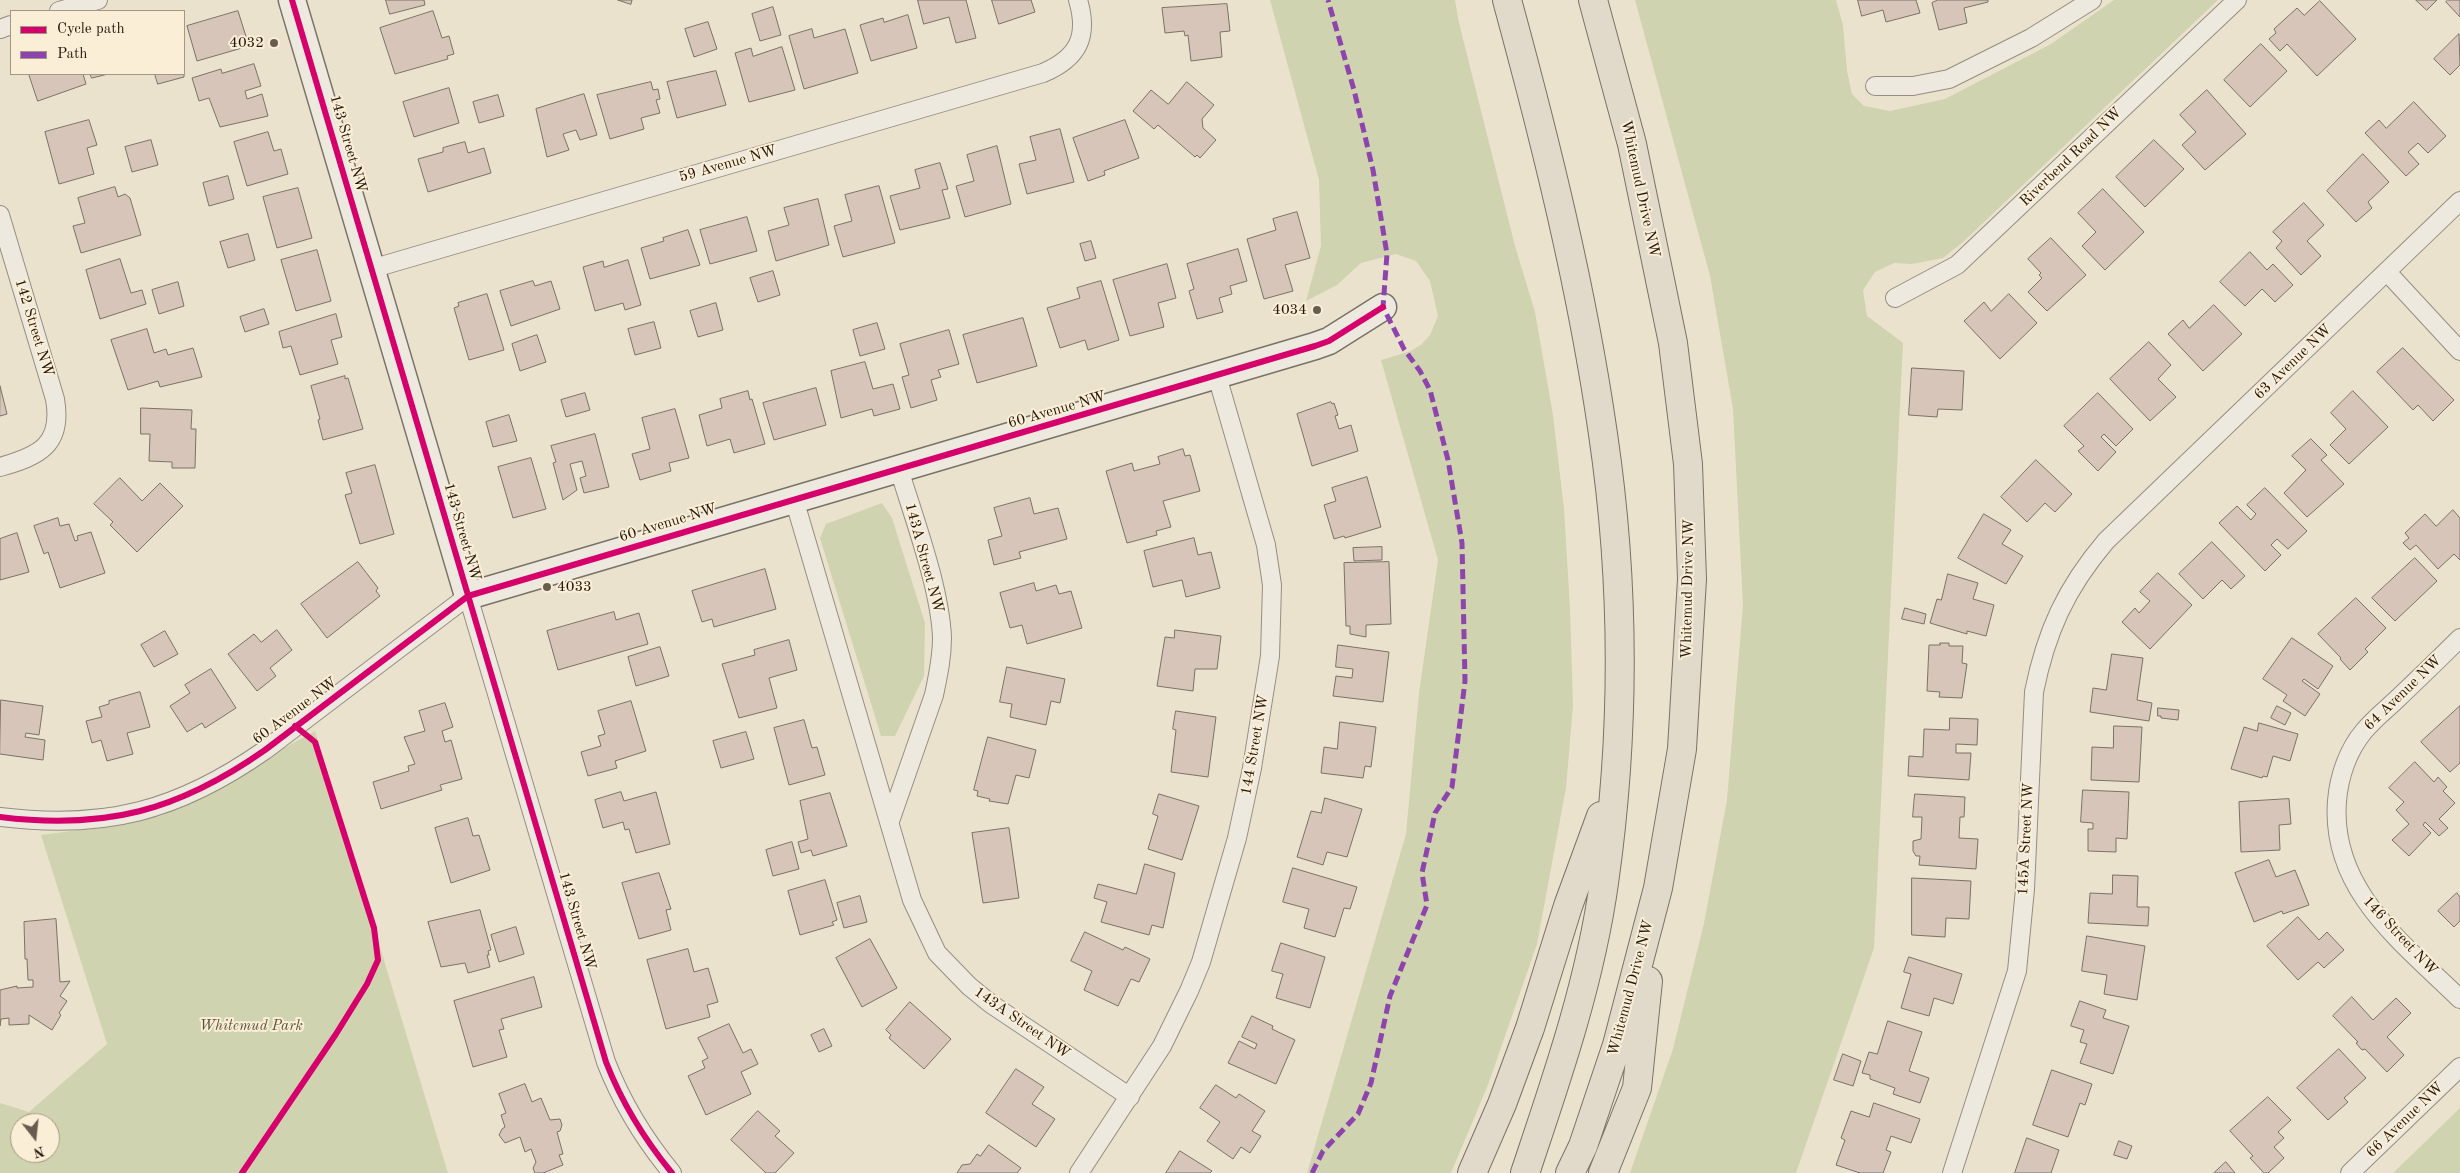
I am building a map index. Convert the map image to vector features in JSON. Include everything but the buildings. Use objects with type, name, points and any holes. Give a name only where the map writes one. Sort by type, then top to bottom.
[{"type":"highway","points":[[1507,0],[1562,215],[1590,351],[1604,436],[1611,504],[1619,634],[1620,704],[1617,775],[1604,886],[1583,988],[1564,1060],[1525,1173]]},
{"type":"highway","name":"Whitemud Drive NW","points":[[1570,1173],[1582,1146],[1617,1045],[1658,888],[1682,749],[1692,580],[1688,464],[1673,342],[1638,173],[1593,0]]},
{"type":"highway","points":[[1472,1173],[1502,1104],[1527,1036],[1568,906],[1617,775]]},
{"type":"highway","points":[[1603,1173],[1637,1088],[1658,888]]},
{"type":"street","points":[[63,10],[98,0]]},
{"type":"street","name":"143 Street NW","points":[[292,0],[606,1062],[614,1083],[639,1129],[672,1173]]},
{"type":"street","name":"59 Avenue NW","points":[[372,269],[1043,73],[1069,59],[1078,47],[1083,20],[1078,0]]},
{"type":"street","points":[[1875,86],[1913,86],[1948,79],[2031,38],[2092,0]]},
{"type":"street","name":"Riverbend Road NW","points":[[1895,298],[1957,265],[2236,0]]},
{"type":"street","name":"63 Avenue NW","points":[[2126,522],[2460,201]]},
{"type":"street","name":"142 Street NW","points":[[0,215],[55,399],[57,421],[56,431],[50,441],[34,456],[0,468]]},
{"type":"street","points":[[2387,272],[2460,351]]},
{"type":"street","name":"60 Avenue NW","points":[[0,817],[49,822],[114,818],[171,802],[202,789],[234,771],[264,750],[468,596],[1217,376],[1329,341],[1383,307]]},
{"type":"street","name":"144 Street NW","points":[[1130,1097],[1162,1046],[1182,1007],[1201,962],[1239,829],[1252,768],[1270,656],[1273,608],[1270,567],[1217,376]]},
{"type":"street","name":"143A Street NW","points":[[890,821],[934,695],[939,674],[942,638],[935,592],[899,469]]},
{"type":"street","name":"143A Street NW","points":[[794,499],[920,919],[937,953],[949,967],[991,1004],[1130,1097]]},
{"type":"street","name":"145A Street NW","points":[[1952,1173],[2017,971],[2025,889],[2031,721],[2040,663],[2059,609],[2073,585],[2106,541],[2126,522]]},
{"type":"street","name":"64 Avenue NW","points":[[2351,752],[2364,731],[2460,638]]},
{"type":"street","name":"146 Street NW","points":[[2351,752],[2342,772],[2336,811],[2337,832],[2349,874],[2372,910],[2460,1000]]},
{"type":"street","name":"66 Avenue NW","points":[[2350,1173],[2460,1067]]},
{"type":"street","points":[[1079,1173],[1130,1097]]},
{"type":"green space","points":[[1270,0],[1455,0],[1459,23],[1515,246],[1535,312],[1553,415],[1564,509],[1570,608],[1573,705],[1566,788],[1537,944],[1488,1085],[1451,1173],[1307,1173],[1406,834],[1419,693],[1438,560],[1381,360],[1411,351],[1422,344],[1430,335],[1438,316],[1430,281],[1416,261],[1396,254],[1361,263],[1337,285],[1306,301],[1321,246],[1319,180]]},
{"type":"green space","points":[[1635,0],[1836,0],[1843,25],[1847,71],[1852,94],[1864,106],[1890,111],[1945,99],[2051,44],[2114,0],[2218,0],[1963,242],[1943,258],[1912,264],[1894,263],[1875,272],[1863,290],[1867,316],[1903,343],[1874,948],[1796,1173],[1630,1173],[1673,1049],[1704,923],[1727,800],[1743,605],[1733,409],[1710,276]]},
{"type":"green space","points":[[882,503],[892,518],[925,623],[924,676],[895,736],[881,736],[820,538],[826,524]]},
{"type":"green space","name":"Whitemud Park","points":[[315,731],[448,1173],[0,1173],[0,1103],[29,1112],[107,1044],[41,835],[117,825],[161,816]]},
{"type":"green space","points":[[2460,1108],[2460,1173],[2393,1173]]},
{"type":"marked path","points":[[1312,1173],[1323,1151],[1358,1114],[1371,1083],[1390,996],[1427,905],[1422,873],[1435,813],[1452,787],[1465,681],[1462,543],[1448,460],[1430,390],[1420,371],[1404,349],[1383,307],[1387,254],[1373,170],[1354,90],[1328,0]]},
{"type":"cycle path","points":[[292,0],[606,1062],[634,1120],[672,1173]]},
{"type":"cycle path","points":[[0,817],[73,821],[107,818],[171,801],[202,788],[265,750],[468,596],[1315,346],[1329,341],[1383,307]]},
{"type":"cycle path","points":[[242,1173],[336,1034],[367,984],[378,960],[374,928],[315,742],[295,726]]},
{"type":"place","name":"4032","points":[[274,43]]},
{"type":"place","name":"4034","points":[[1317,310]]},
{"type":"place","name":"4033","points":[[547,587]]}]
